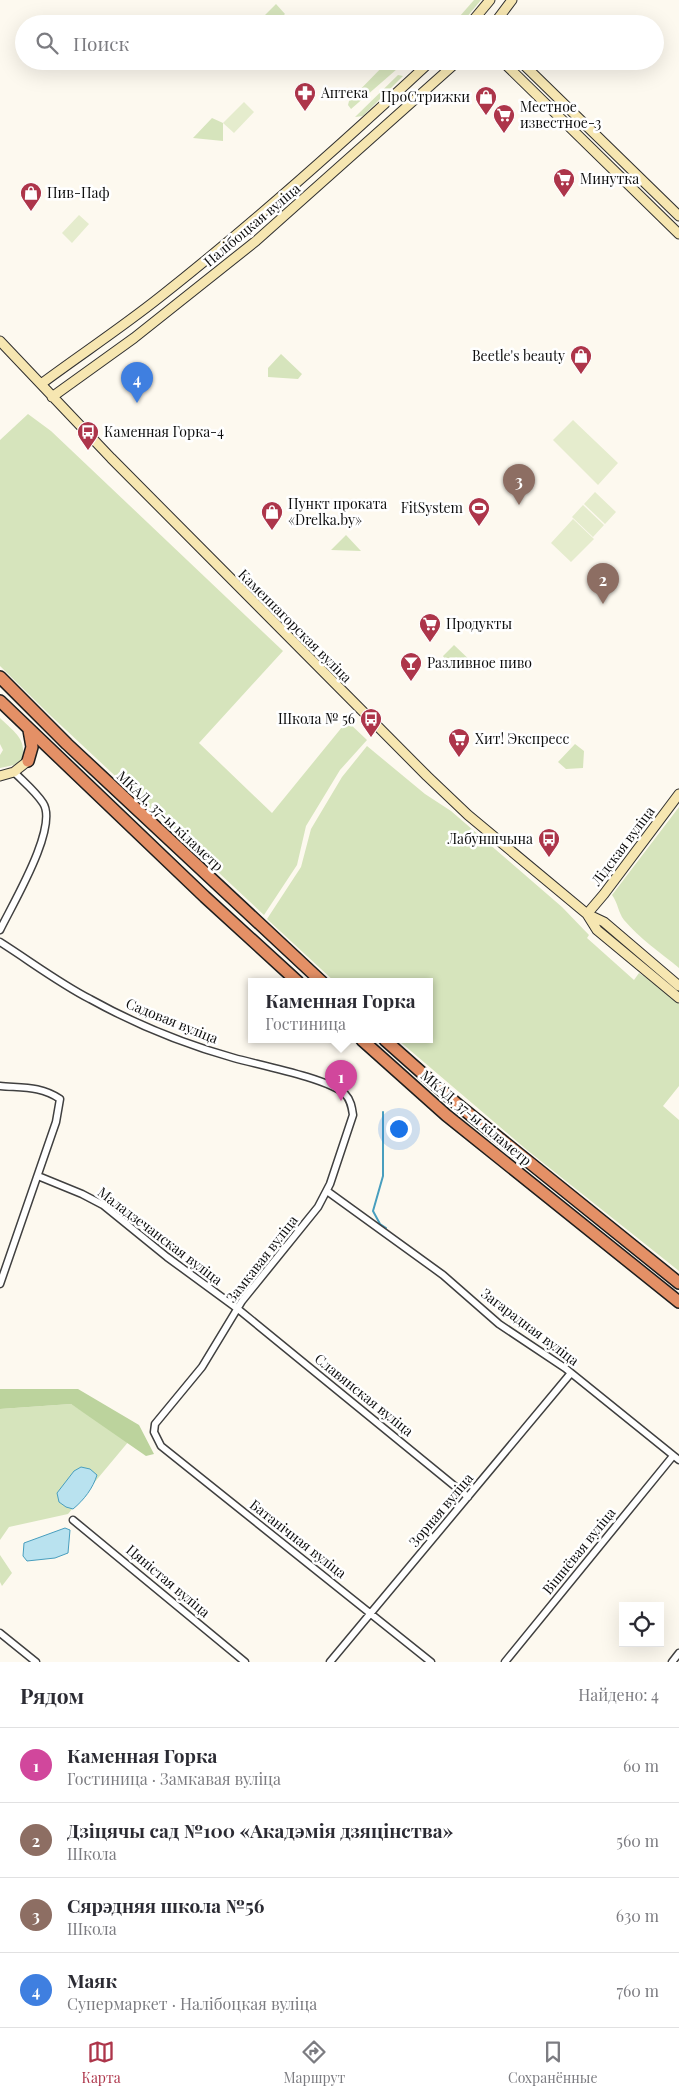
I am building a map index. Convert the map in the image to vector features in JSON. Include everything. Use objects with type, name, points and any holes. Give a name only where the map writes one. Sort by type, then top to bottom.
[{"type":"highway","name":"МКАД, 37-ы кіламетр","points":[[0,677],[66,744],[318,978]]},
{"type":"highway","points":[[0,701],[56,756],[294,978]]},
{"type":"highway","points":[[28,761],[32,747],[29,730]]},
{"type":"highway","points":[[28,761],[40,755],[56,756]]},
{"type":"highway","name":"МКАД, 37-ы кіламетр","points":[[365,1043],[446,1114],[679,1302]]},
{"type":"highway","name":"МКАД, 37-ы кіламетр","points":[[388,1043],[457,1104],[679,1283]]},
{"type":"main road","points":[[478,15],[490,0]]},
{"type":"main road","points":[[501,15],[512,0]]},
{"type":"main road","name":"Налібоцкая вуліца","points":[[41,384],[126,324],[211,256],[361,127],[421,70]]},
{"type":"main road","name":"Налібоцкая вуліца","points":[[52,396],[134,338],[256,241],[448,70]]},
{"type":"main road","points":[[511,70],[679,234]]},
{"type":"main road","points":[[529,70],[679,216]]},
{"type":"main road","name":"Каменнагорская вуліца","points":[[0,341],[186,535],[468,815],[587,914],[604,922],[679,986]]},
{"type":"main road","points":[[0,776],[14,772],[28,761]]},
{"type":"main road","name":"Лідская вуліца","points":[[587,914],[679,794]]},
{"type":"main road","name":"Каменнагорская вуліца","points":[[587,914],[597,930],[679,998]]},
{"type":"street","points":[[0,930],[41,845],[46,830],[47,812],[44,803],[14,772]]},
{"type":"street","name":"Садовая вуліца","points":[[0,942],[89,999],[125,1016],[195,1046],[301,1076],[336,1088],[346,1096]]},
{"type":"street","points":[[0,1086],[37,1088],[50,1092],[60,1099],[56,1122],[0,1284]]},
{"type":"street","name":"Замкавая вуліца","points":[[154,1432],[155,1424],[202,1367],[240,1311],[308,1222],[327,1191],[348,1136],[353,1115],[352,1106],[346,1096]]},
{"type":"street","name":"Маладзечанская вуліца","points":[[38,1176],[82,1194],[103,1206],[167,1257],[240,1311]]},
{"type":"street","name":"Загарадная вуліца","points":[[327,1191],[444,1274],[506,1329],[571,1373],[676,1458]]},
{"type":"street","name":"Славянская вуліца","points":[[240,1311],[468,1497]]},
{"type":"street","name":"Зорная вуліца","points":[[330,1662],[571,1373]]},
{"type":"street","name":"Батанічная вуліца","points":[[154,1432],[160,1446],[431,1662]]},
{"type":"street","name":"Вішнёвая вуліца","points":[[505,1662],[676,1458]]},
{"type":"street","name":"Цяністая вуліца","points":[[73,1520],[245,1662]]},
{"type":"street","points":[[0,1633],[36,1662]]},
{"type":"street","points":[[672,1662],[679,1653]]},
{"type":"green space","points":[[474,0],[481,0],[468,15],[461,15]]},
{"type":"green space","points":[[276,4],[285,14],[284,15],[265,15]]},
{"type":"green space","points":[[379,70],[396,70],[351,109],[348,105],[349,101]]},
{"type":"green space","points":[[398,75],[403,76],[363,116],[355,117]]},
{"type":"green space","points":[[244,102],[254,112],[234,133],[223,123]]},
{"type":"green space","points":[[212,118],[223,123],[223,141],[193,138]]},
{"type":"green space","points":[[79,215],[89,224],[72,243],[62,233]]},
{"type":"green space","points":[[281,354],[302,374],[298,379],[268,377],[268,368]]},
{"type":"green space","points":[[28,414],[51,431],[283,651],[199,743],[272,813],[347,721],[367,740],[340,770],[306,826],[297,865],[264,915],[0,666],[0,440]]},
{"type":"green space","points":[[573,420],[618,463],[598,485],[553,440]]},
{"type":"green space","points":[[595,492],[616,512],[605,524],[584,504]]},
{"type":"green space","points":[[583,505],[604,525],[593,537],[572,517]]},
{"type":"green space","points":[[573,519],[594,539],[571,562],[551,543]]},
{"type":"green space","points":[[346,535],[361,551],[331,550]]},
{"type":"green space","points":[[454,645],[475,665],[449,666],[443,656]]},
{"type":"green space","points":[[0,718],[18,736],[23,747],[23,753],[21,760],[14,765],[0,768],[0,755],[3,750],[0,744]]},
{"type":"green space","points":[[575,744],[584,751],[583,768],[566,769],[558,762]]},
{"type":"green space","points":[[367,746],[425,794],[451,811],[562,907],[589,935],[587,938],[634,980],[639,973],[658,985],[679,1004],[679,1086],[663,1106],[679,1120],[679,1271],[527,1150],[402,1043],[433,1043],[433,978],[331,978],[267,919],[301,867],[311,829],[342,777]]},
{"type":"green space","points":[[679,807],[679,968],[630,927],[622,917],[612,895]]},
{"type":"green space","points":[[0,1389],[78,1389],[139,1425],[154,1454],[146,1456],[71,1404],[0,1409]]},
{"type":"green space","points":[[71,1404],[129,1441],[68,1514],[9,1527],[0,1540],[0,1409]]},
{"type":"green space","points":[[0,1555],[12,1573],[2,1586],[0,1582]]},
{"type":"water","points":[[81,1467],[90,1469],[97,1475],[88,1494],[73,1509],[59,1502],[57,1493],[74,1471]]},
{"type":"water","points":[[65,1528],[70,1530],[68,1553],[55,1558],[27,1561],[23,1556],[24,1543]]},
{"type":"waterway","points":[[383,1112],[383,1176],[373,1211],[380,1224],[386,1228]]},
{"type":"place","name":"Аптека","points":[[305,112]]},
{"type":"place","name":"ПроСтрижки","points":[[486,116]]},
{"type":"place","name":"Местное известное-3","points":[[504,134]]},
{"type":"place","name":"Минутка","points":[[564,198]]},
{"type":"place","name":"Пив-Паф","points":[[31,212]]},
{"type":"place","name":"Beetle's beauty","points":[[581,375]]},
{"type":"place","name":"Маяк","points":[[137,403]]},
{"type":"place","name":"Каменная Горка-4","points":[[88,451]]},
{"type":"place","name":"Сярэдняя школа №56","points":[[519,505]]},
{"type":"place","name":"FitSystem","points":[[479,527]]},
{"type":"place","name":"Пункт проката «Drelka.by»","points":[[272,531]]},
{"type":"place","name":"Дзіцячы сад №100 «Акадэмія дзяцінства»","points":[[603,604]]},
{"type":"place","name":"Продукты","points":[[430,643]]},
{"type":"place","name":"Разливное пиво","points":[[411,682]]},
{"type":"place","name":"Школа № 56","points":[[371,738]]},
{"type":"place","name":"Хит! Экспресс","points":[[459,758]]},
{"type":"place","name":"Лабуншчына","points":[[549,858]]},
{"type":"place","name":"Каменная Горка","points":[[341,1101]]}]
